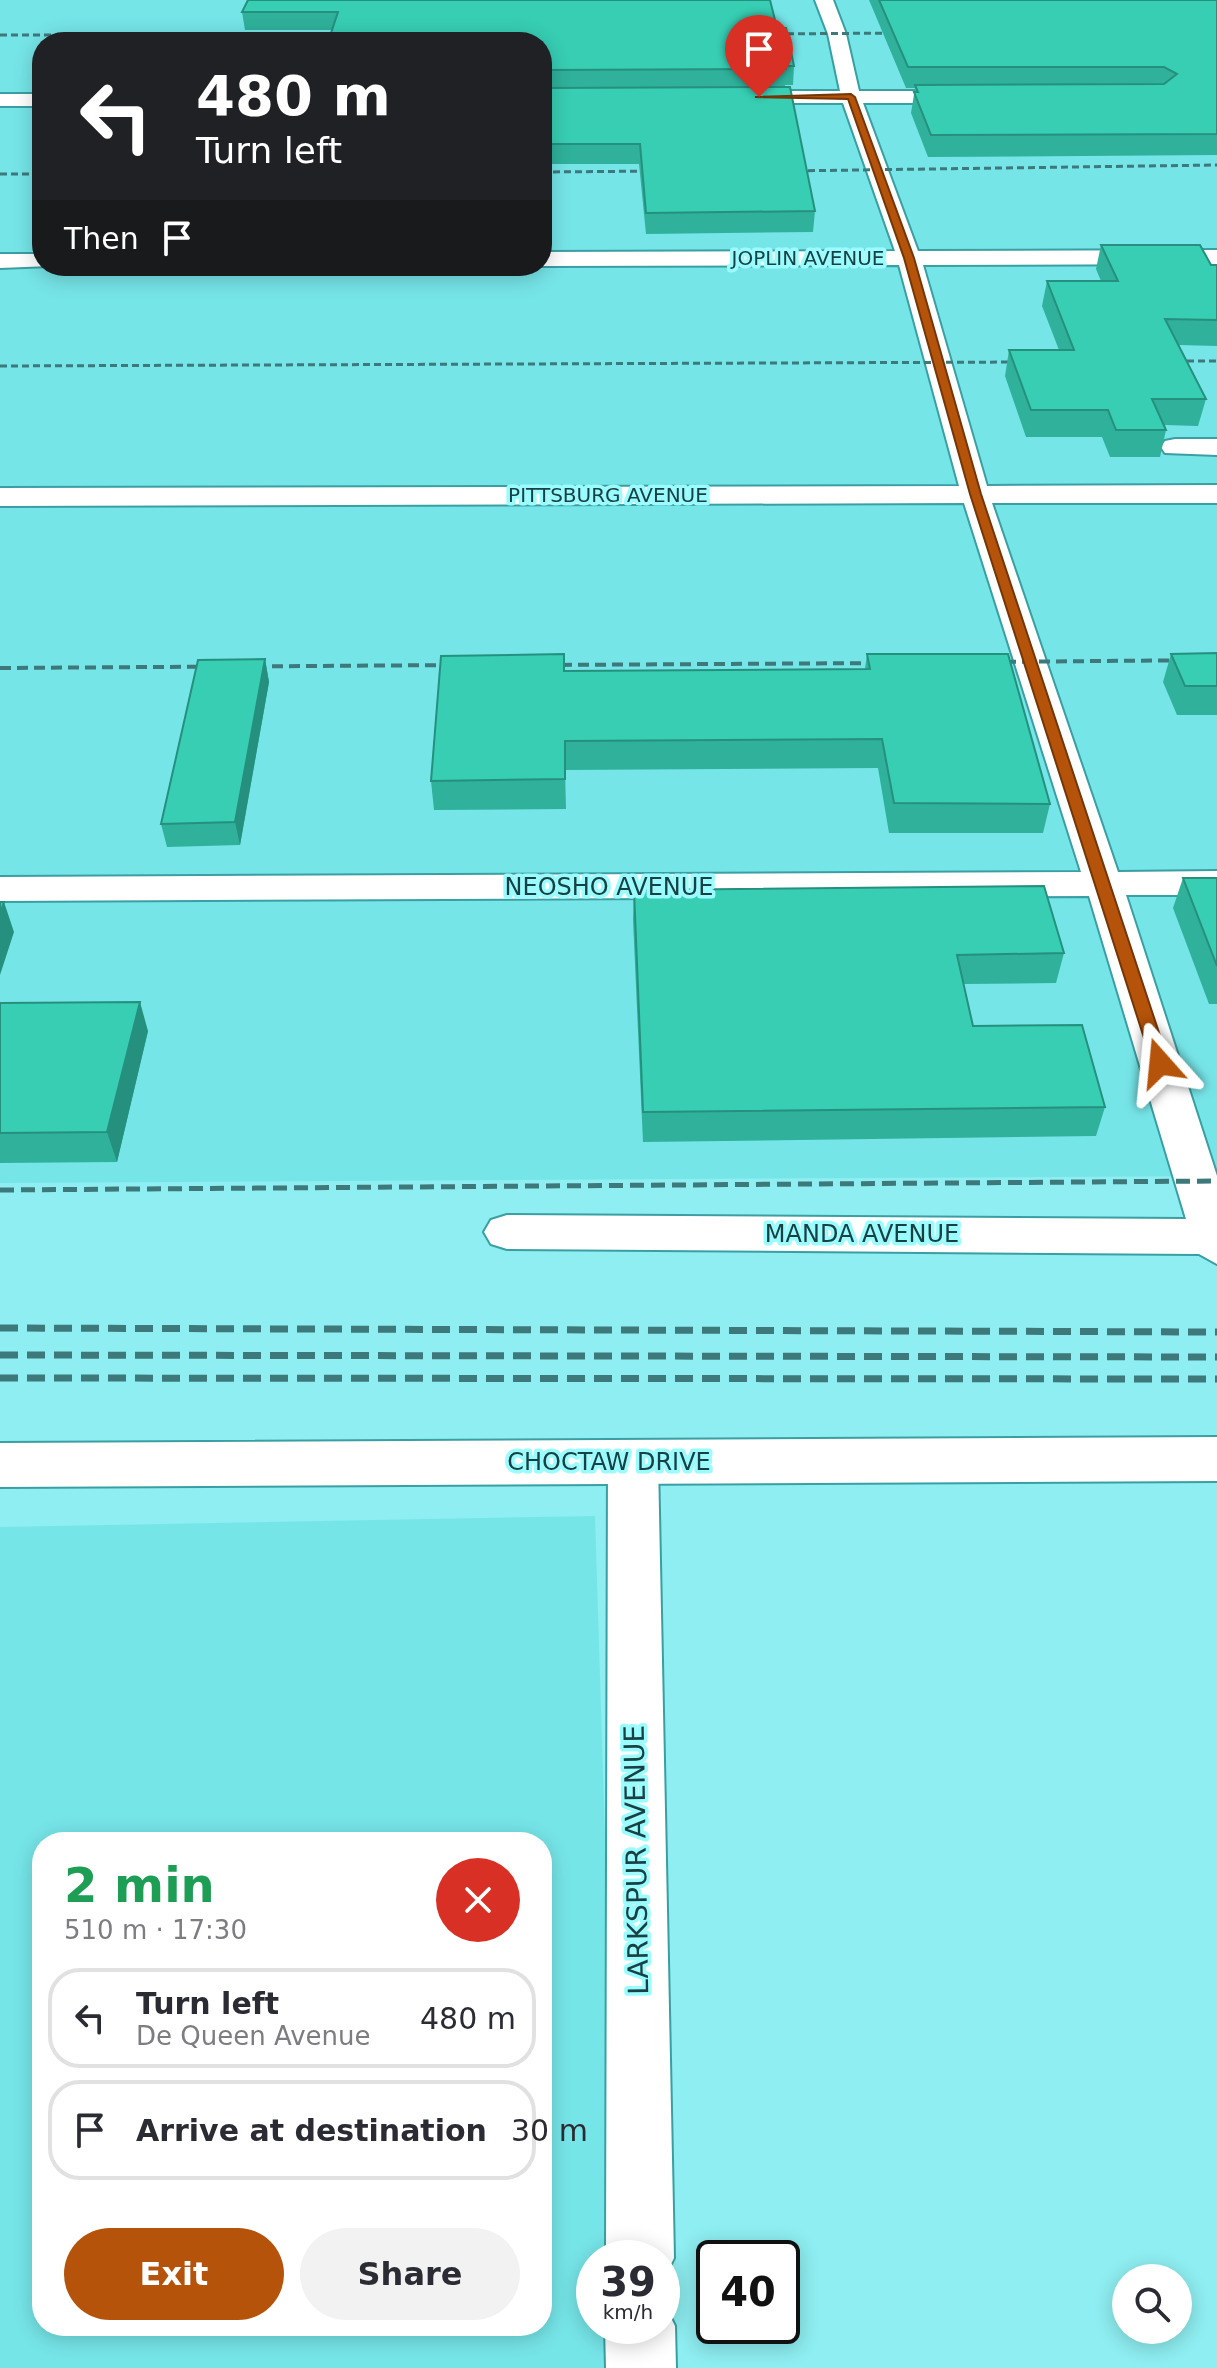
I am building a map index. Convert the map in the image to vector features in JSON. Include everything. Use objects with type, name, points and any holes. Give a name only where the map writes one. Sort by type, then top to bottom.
[{"type":"street","points":[[824,0],[837,34],[851,97],[909,258],[975,494],[1104,884],[1216,1240]]},
{"type":"street","points":[[712,97],[989,97]]},
{"type":"street","points":[[0,100],[32,100]]},
{"type":"street","name":"JOPLIN AVENUE","points":[[552,259],[1217,257]]},
{"type":"street","points":[[0,261],[32,261]]},
{"type":"street","points":[[1175,447],[1217,447]]},
{"type":"street","name":"PITTSBURG AVENUE","points":[[0,497],[1217,494]]},
{"type":"street","name":"NEOSHO AVENUE","points":[[0,889],[1217,883]]},
{"type":"street","name":"MANDA AVENUE","points":[[507,1232],[1216,1240]]},
{"type":"street","name":"CHOCTAW DRIVE","points":[[0,1465],[1217,1459]]},
{"type":"street","name":"LARKSPUR AVENUE","points":[[633,1462],[640,2240]]},
{"type":"street","points":[[640,2344],[641,2368]]},
{"type":"shaded area","points":[[0,0],[1217,0],[1217,1176],[0,1183]]},
{"type":"shaded area","points":[[595,1516],[617,2240],[576,2240],[576,2344],[621,2344],[622,2368],[0,2368],[0,1527]]},
{"type":"building","points":[[248,0],[770,0],[777,28],[786,28],[794,66],[786,66],[786,69],[552,70],[552,32],[331,32],[338,12],[242,12]]},
{"type":"building","points":[[879,0],[1217,0],[1217,134],[931,135],[914,92],[918,92],[915,85],[1164,84],[1177,74],[1164,67],[908,67]]},
{"type":"building","points":[[790,87],[815,211],[646,213],[640,144],[552,144],[552,88]]},
{"type":"building","points":[[1101,245],[1200,245],[1211,265],[1217,265],[1217,320],[1165,319],[1206,399],[1152,399],[1166,430],[1116,430],[1108,410],[1031,410],[1009,350],[1074,350],[1047,281],[1118,281]]},
{"type":"building","points":[[1217,653],[1217,686],[1185,686],[1171,654]]},
{"type":"building","points":[[564,654],[564,671],[870,669],[867,654],[1008,654],[1050,804],[894,803],[882,739],[565,741],[565,779],[431,781],[441,656]]},
{"type":"building","points":[[265,659],[235,822],[161,824],[198,660]]},
{"type":"building","points":[[1183,878],[1217,878],[1217,966]]},
{"type":"building","points":[[1044,886],[1064,953],[957,955],[973,1026],[1082,1025],[1105,1107],[643,1112],[634,890]]},
{"type":"building","points":[[140,1002],[107,1132],[0,1133],[0,1003]]},
{"type":"railway","points":[[765,34],[905,33]]},
{"type":"railway","points":[[0,35],[32,35]]},
{"type":"railway","points":[[786,171],[1217,165]]},
{"type":"railway","points":[[552,172],[662,171]]},
{"type":"railway","points":[[0,174],[32,174]]},
{"type":"railway","points":[[1165,361],[1217,361]]},
{"type":"railway","points":[[0,366],[1029,362]]},
{"type":"railway","points":[[988,662],[1217,660]]},
{"type":"railway","points":[[544,665],[888,663]]},
{"type":"railway","points":[[0,668],[464,665]]},
{"type":"railway","points":[[0,1190],[1217,1181]]},
{"type":"railway","points":[[0,1328],[1217,1332]]},
{"type":"railway","points":[[0,1355],[1217,1357]]},
{"type":"railway","points":[[0,1378],[1217,1379]]},
{"type":"route","points":[[759,97],[851,97],[909,258],[975,494],[1160,1063]]}]
